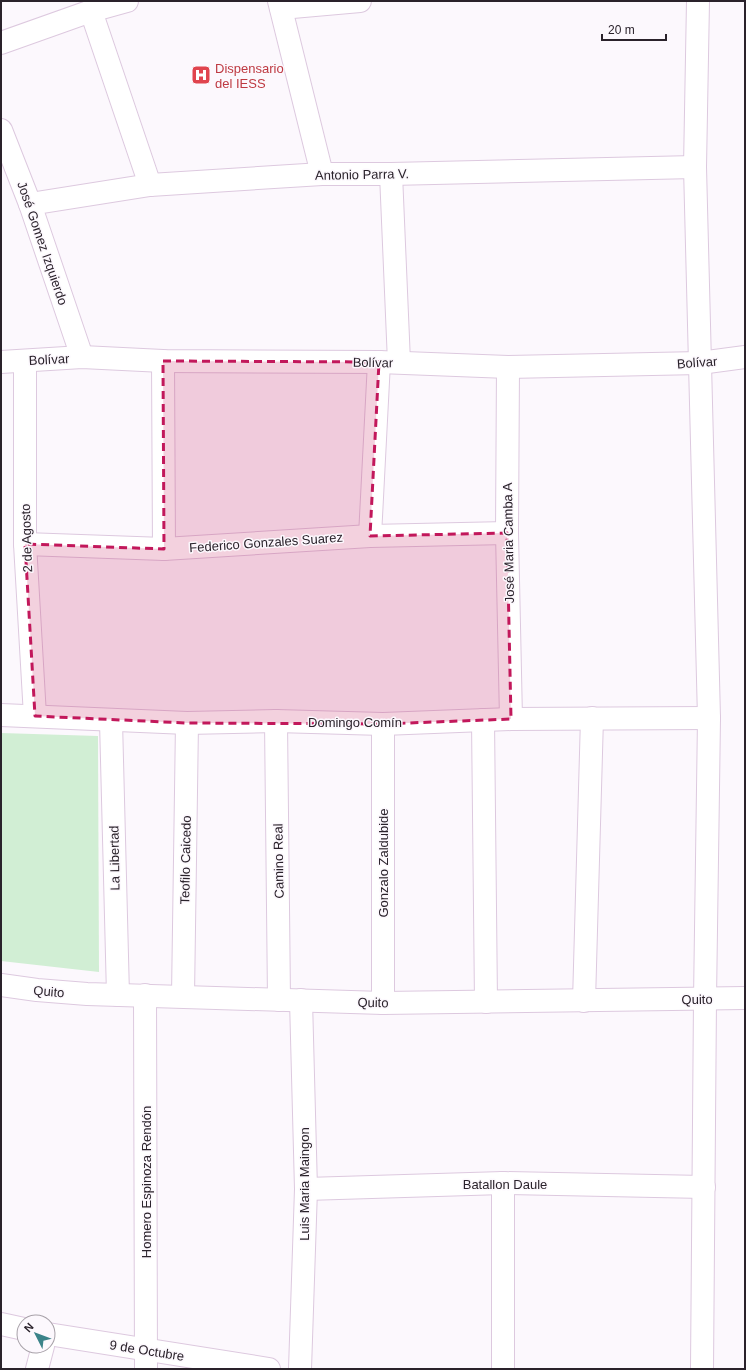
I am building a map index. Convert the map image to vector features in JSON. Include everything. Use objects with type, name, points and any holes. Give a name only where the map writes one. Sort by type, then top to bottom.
[{"type":"street","points":[[1,43],[91,11],[127,1]]},
{"type":"street","points":[[322,174],[280,5],[360,1]]},
{"type":"street","points":[[698,1],[695,167],[709,718],[702,1369]]},
{"type":"street","points":[[91,11],[150,185]]},
{"type":"street","name":"José Gomez Izquierdo","points":[[1,130],[30,204],[82,357]]},
{"type":"street","name":"Antonio Parra V.","points":[[30,204],[150,185],[322,174],[391,174],[695,167]]},
{"type":"street","points":[[370,536],[389,362],[391,174]]},
{"type":"street","name":"Bolívar","points":[[1,362],[82,357],[163,361],[389,362],[508,367],[700,363],[745,357]]},
{"type":"street","name":"2 de Agosto","points":[[25,361],[26,544],[35,716]]},
{"type":"street","points":[[163,361],[164,549]]},
{"type":"street","name":"José Maria Camba A","points":[[508,367],[507,533],[511,719]]},
{"type":"street","name":"Federico Gonzales Suarez","points":[[26,544],[164,549],[370,536],[507,533]]},
{"type":"street","name":"Domingo Comín","points":[[1,715],[111,721],[187,723],[276,722],[383,724],[511,719],[709,718]]},
{"type":"street","points":[[584,1001],[592,718]]},
{"type":"street","points":[[483,720],[486,1002]]},
{"type":"street","name":"La Libertad","points":[[111,721],[118,995]]},
{"type":"street","name":"Camino Real","points":[[276,722],[279,1000]]},
{"type":"street","name":"Teofilo Caicedo","points":[[183,996],[187,723]]},
{"type":"street","name":"Gonzalo Zaldubide","points":[[383,724],[383,1003]]},
{"type":"street","name":"Quito","points":[[1,985],[37,990],[118,995],[383,1003],[705,1000],[745,998]]},
{"type":"street","name":"Homero Espinoza Rendón","points":[[145,995],[146,1359]]},
{"type":"street","name":"Luis Maria Maingon","points":[[300,1369],[306,1189],[301,1000]]},
{"type":"street","points":[[503,1183],[503,1369]]},
{"type":"street","name":"Batallon Daule","points":[[306,1189],[503,1183],[704,1187]]},
{"type":"street","points":[[1,1324],[16,1327]]},
{"type":"street","name":"9 de Octubre","points":[[56,1336],[146,1359],[269,1369]]},
{"type":"street","points":[[37,1369],[41,1354]]},
{"type":"highlighted area","points":[[163,361],[379,362],[370,536],[507,533],[511,719],[383,724],[187,723],[35,716],[25,544],[164,549]]},
{"type":"green space","points":[[1,733],[98,736],[99,972],[1,961]]},
{"type":"place","name":"Dispensario del IESS","points":[[201,75]]}]
